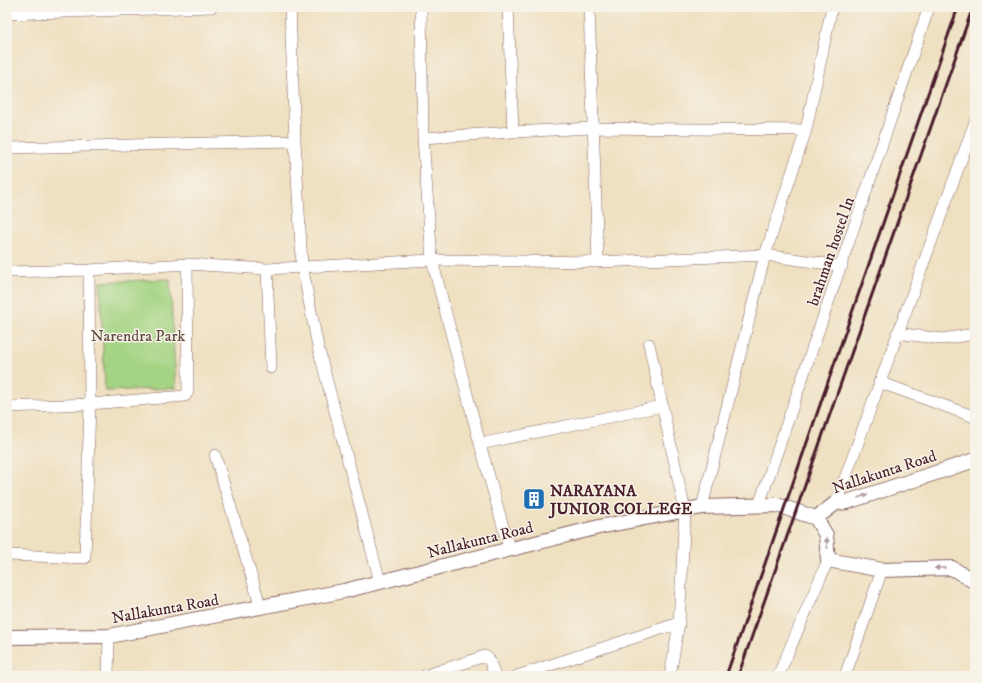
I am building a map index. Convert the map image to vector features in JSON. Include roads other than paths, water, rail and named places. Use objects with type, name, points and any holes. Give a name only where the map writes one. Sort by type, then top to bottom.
[{"type":"street","points":[[7,14],[212,7]]},
{"type":"street","points":[[290,7],[295,141],[302,265],[318,346],[380,582]]},
{"type":"street","points":[[421,7],[423,138],[432,260],[509,548]]},
{"type":"street","points":[[508,7],[513,132]]},
{"type":"street","points":[[589,7],[592,128],[598,262]]},
{"type":"street","points":[[702,507],[765,255],[806,130],[832,7]]},
{"type":"street","name":"brahman hostel ln","points":[[759,505],[842,266],[929,7]]},
{"type":"street","points":[[836,503],[975,122]]},
{"type":"street","points":[[423,138],[592,128],[806,130]]},
{"type":"street","points":[[7,148],[295,141]]},
{"type":"street","points":[[7,272],[89,270],[187,264],[267,268],[302,265],[432,260],[598,262],[765,255],[842,266]]},
{"type":"street","points":[[7,407],[90,404],[183,397],[187,394],[187,264]]},
{"type":"street","points":[[267,268],[271,368]]},
{"type":"street","points":[[7,555],[85,558],[90,404],[89,270]]},
{"type":"street","points":[[897,333],[942,339],[975,334]]},
{"type":"street","points":[[649,344],[685,511],[679,623],[670,676]]},
{"type":"street","points":[[879,382],[975,417]]},
{"type":"street","points":[[480,444],[662,406]]},
{"type":"street","points":[[215,455],[261,608]]},
{"type":"street","name":"Nallakunta Road","points":[[7,637],[109,636],[261,608],[380,582],[509,548],[600,527],[702,507],[777,505],[816,518],[836,503],[847,502],[975,460]]},
{"type":"street","points":[[778,676],[828,560],[826,534],[816,518]]},
{"type":"street","points":[[828,560],[882,570],[952,568],[975,582]]},
{"type":"street","points":[[844,676],[882,570]]},
{"type":"street","points":[[517,676],[679,623]]},
{"type":"street","points":[[108,676],[109,636]]},
{"type":"street","points":[[424,676],[485,656],[489,659],[494,676]]},
{"type":"railway","points":[[726,676],[958,7]]},
{"type":"railway","points":[[738,676],[973,7]]},
{"type":"place","name":"NARAYANA JUNIOR COLLEGE","points":[[534,499]]},
{"type":"park label","name":"Narendra Park","points":[[138,335]]}]
